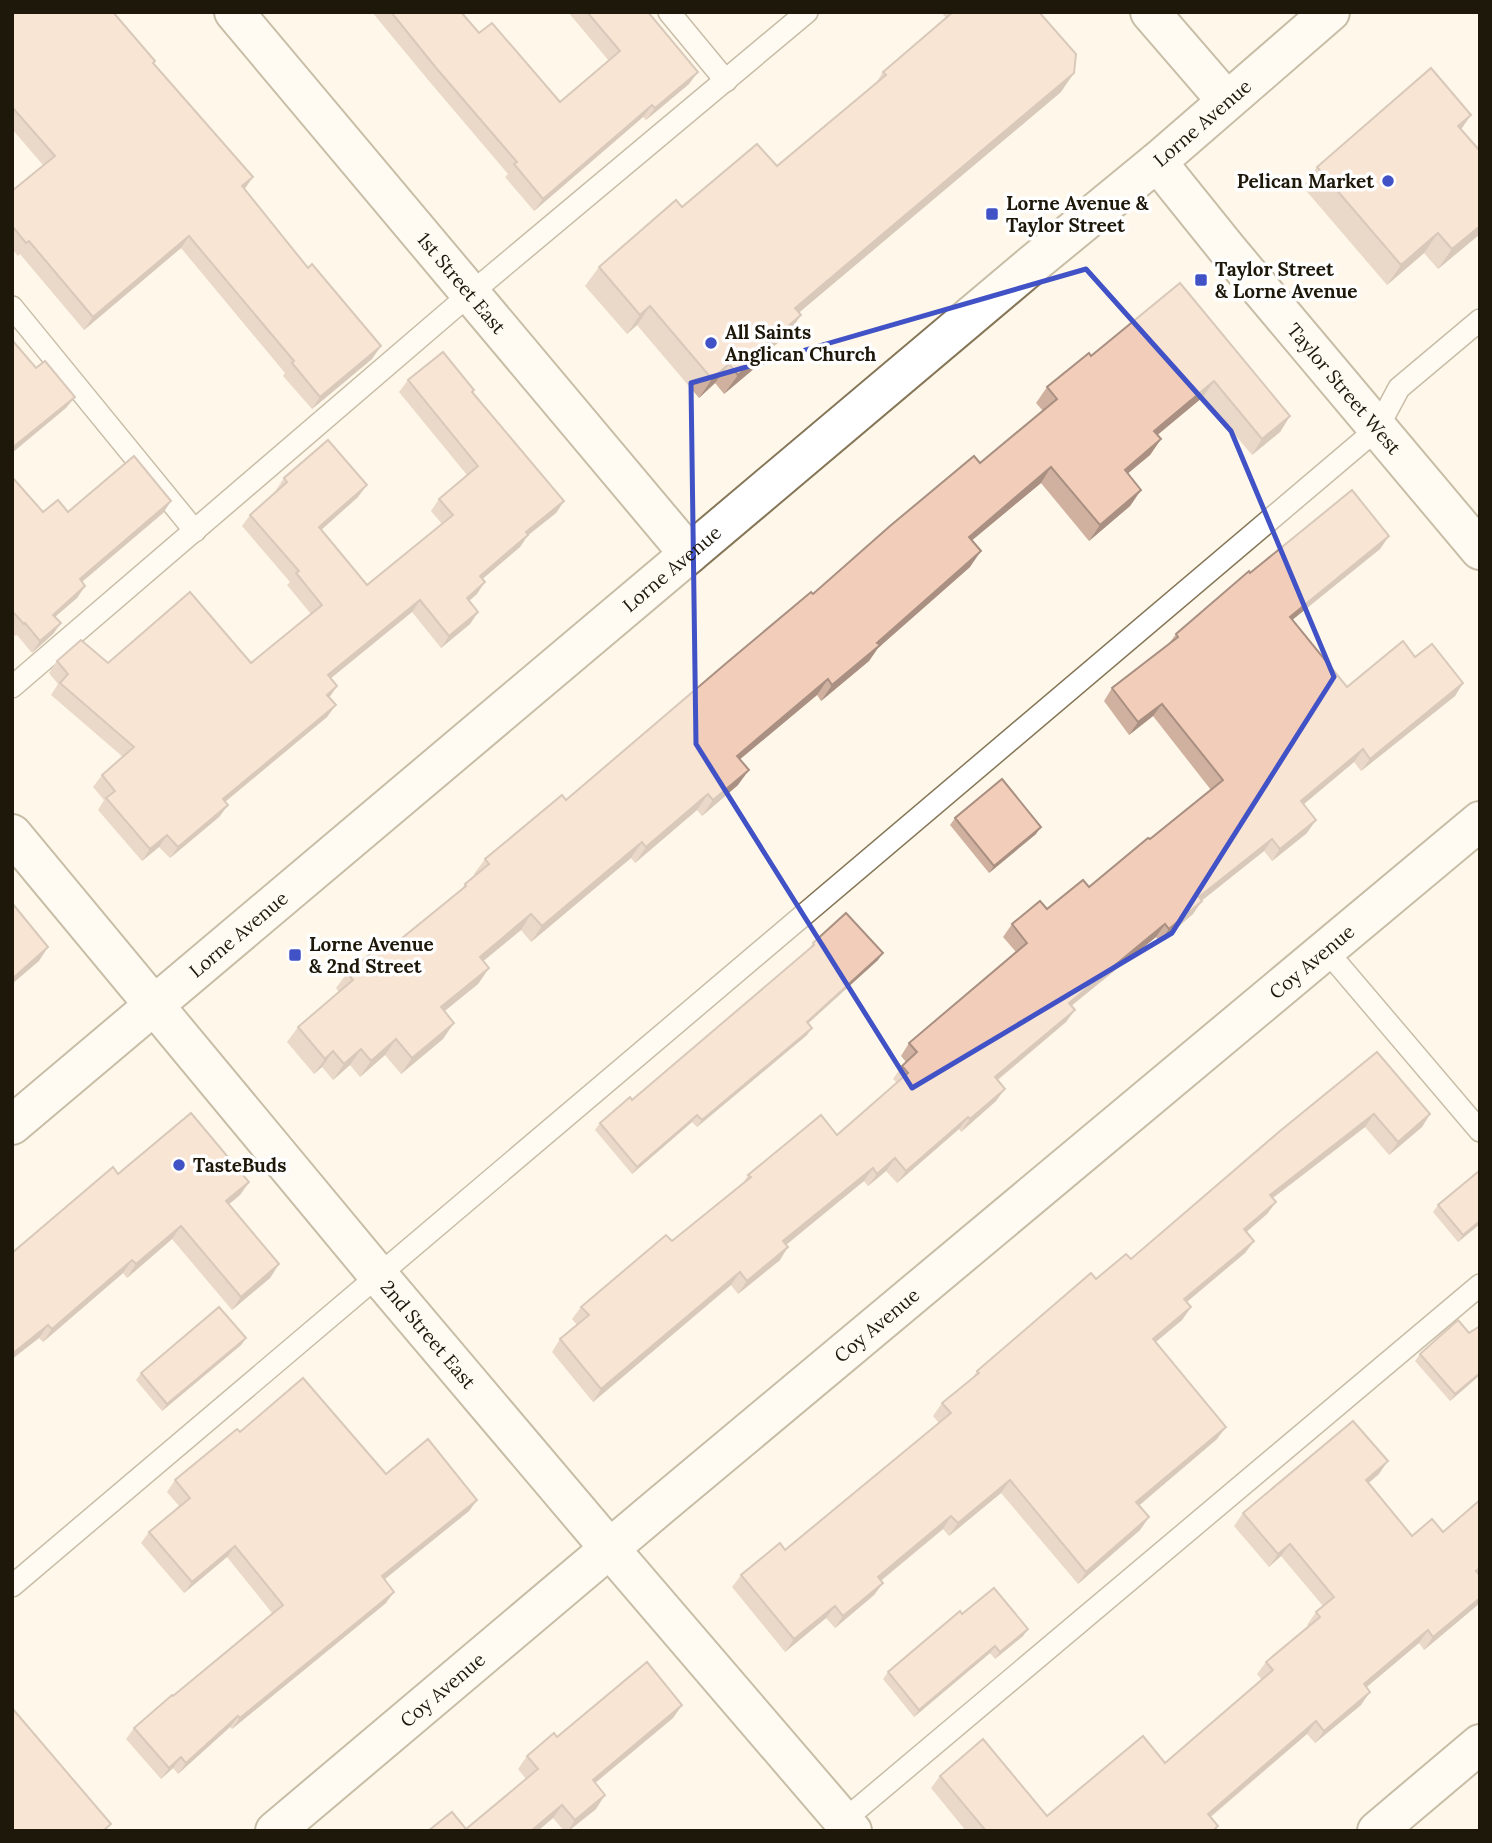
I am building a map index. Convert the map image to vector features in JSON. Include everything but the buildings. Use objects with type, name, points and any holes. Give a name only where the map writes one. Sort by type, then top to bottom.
[{"type":"street","name":"1st Street East","points":[[233,12],[689,554]]},
{"type":"street","points":[[1150,12],[1226,100]]},
{"type":"street","name":"Lorne Avenue","points":[[12,1125],[1157,162],[1330,12]]},
{"type":"street","name":"Taylor Street West","points":[[1157,162],[1480,551]]},
{"type":"street","name":"Coy Avenue","points":[[275,1831],[1480,821]]},
{"type":"street","name":"2nd Street East","points":[[12,834],[842,1827]]},
{"type":"street","points":[[1377,1831],[1480,1744]]},
{"type":"lane","points":[[669,12],[726,81]]},
{"type":"lane","points":[[12,687],[470,293],[807,12]]},
{"type":"lane","points":[[12,307],[195,531]]},
{"type":"lane","points":[[12,1586],[1377,429],[1399,387],[1480,320]]},
{"type":"lane","points":[[1326,950],[1480,1131]]},
{"type":"lane","points":[[842,1827],[1480,1285]]},
{"type":"highlighted area","points":[[1086,269],[1231,431],[1334,677],[1172,933],[912,1088],[696,744],[691,383]]},
{"type":"place","name":"Pelican Market","points":[[1388,181]]},
{"type":"place","name":"Lorne Avenue & Taylor Street","points":[[992,214]]},
{"type":"place","name":"Taylor Street & Lorne Avenue","points":[[1201,280]]},
{"type":"place","name":"All Saints Anglican Church","points":[[711,343]]},
{"type":"place","name":"Lorne Avenue & 2nd Street","points":[[295,955]]},
{"type":"place","name":"TasteBuds","points":[[179,1165]]}]
